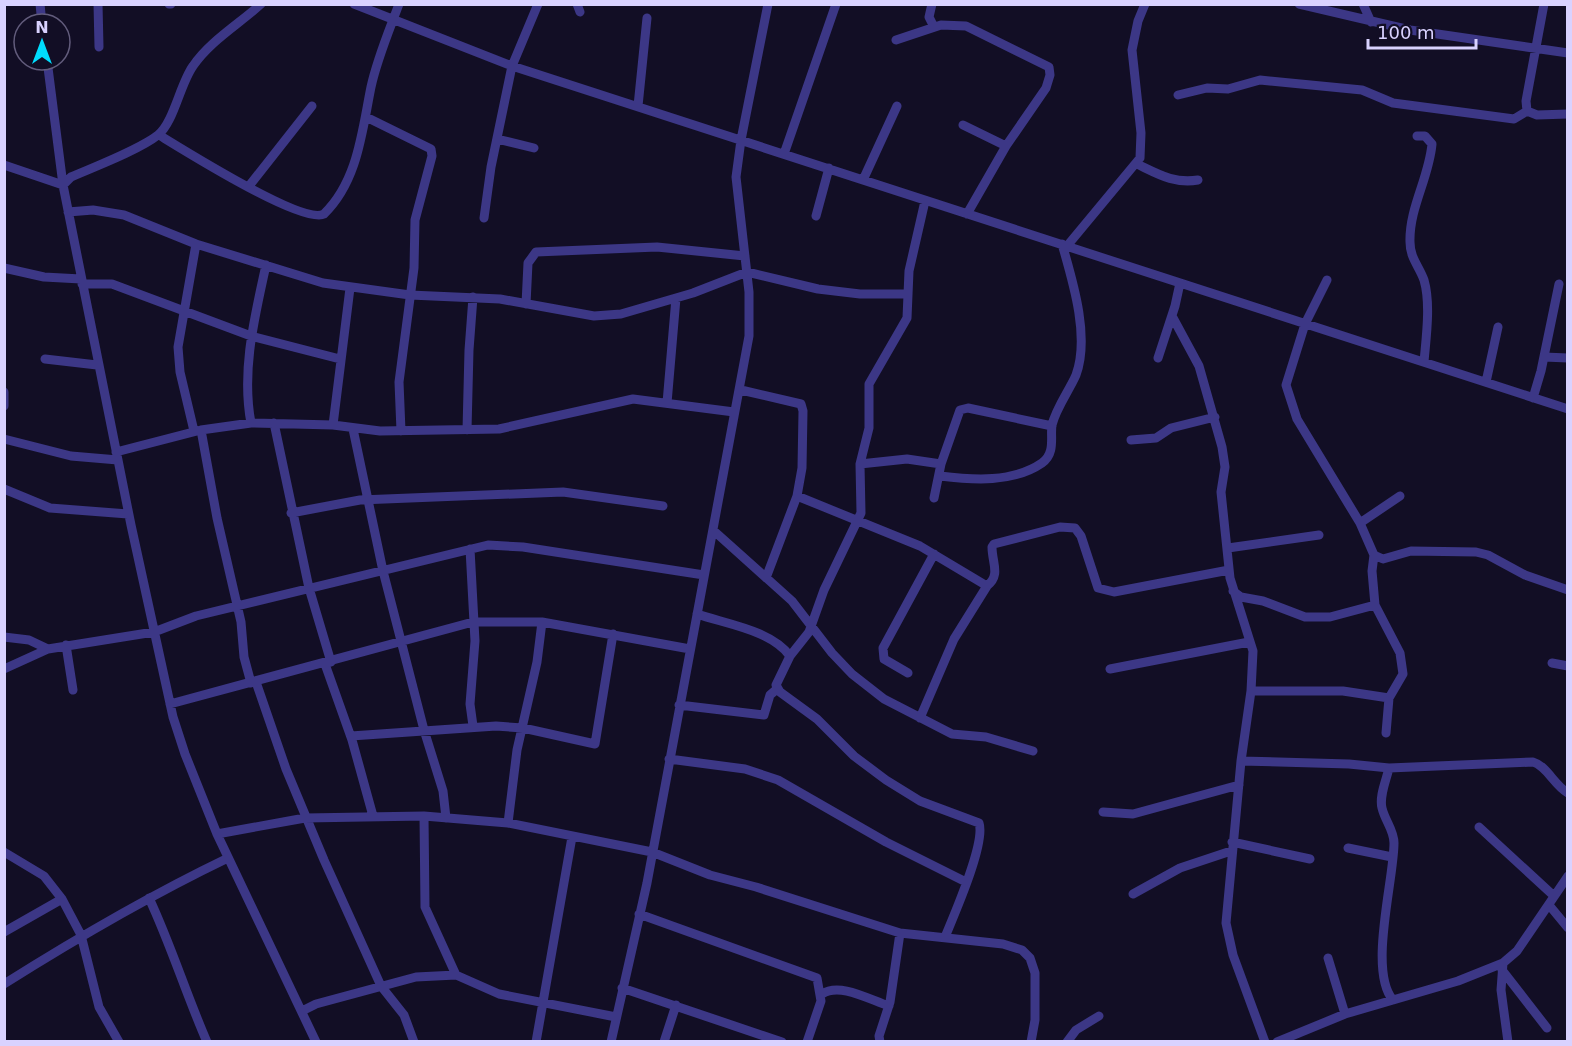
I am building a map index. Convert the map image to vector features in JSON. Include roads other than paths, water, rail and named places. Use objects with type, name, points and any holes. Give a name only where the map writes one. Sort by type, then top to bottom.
[{"type":"street","points":[[98,4],[99,46]]},
{"type":"street","points":[[63,185],[71,177],[159,135],[168,121],[194,64],[261,4]]},
{"type":"street","points":[[354,4],[512,66],[1568,409]]},
{"type":"street","points":[[159,135],[206,164],[286,206],[314,216],[324,214],[348,181],[366,117],[371,86],[399,4]]},
{"type":"street","points":[[484,218],[512,66],[538,4]]},
{"type":"street","points":[[611,1041],[652,852],[741,390],[751,319],[736,177],[741,140],[768,4]]},
{"type":"street","points":[[784,154],[836,4]]},
{"type":"street","points":[[932,4],[929,17],[934,27]]},
{"type":"street","points":[[1064,245],[1137,164],[1141,152],[1141,133],[1132,50],[1138,21],[1145,4]]},
{"type":"street","points":[[1299,4],[1371,22],[1568,53]]},
{"type":"street","points":[[1363,4],[1371,22]]},
{"type":"street","points":[[1544,4],[1525,106],[1527,111],[1537,115],[1568,114]]},
{"type":"street","points":[[638,106],[647,18]]},
{"type":"street","points":[[897,40],[941,25],[966,26],[1049,67],[1050,75],[1046,88],[1006,146],[967,214]]},
{"type":"street","points":[[49,72],[63,185],[97,365],[170,704],[185,754],[217,834],[316,1041]]},
{"type":"street","points":[[1178,94],[1207,88],[1228,89],[1260,80],[1362,90],[1393,103],[1514,119],[1527,111]]},
{"type":"street","points":[[249,186],[312,106]]},
{"type":"street","points":[[863,180],[897,106]]},
{"type":"street","points":[[366,117],[431,148],[432,162],[415,220],[410,295],[399,382],[401,431]]},
{"type":"street","points":[[963,125],[1006,146]]},
{"type":"street","points":[[1416,136],[1425,136],[1432,144],[1425,182],[1413,212],[1410,243],[1413,263],[1419,270],[1425,288],[1424,362]]},
{"type":"street","points":[[497,139],[534,148]]},
{"type":"street","points":[[1137,164],[1178,181],[1198,180]]},
{"type":"street","points":[[4,165],[63,185]]},
{"type":"street","points":[[816,216],[829,168]]},
{"type":"street","points":[[679,705],[764,715],[767,713],[770,695],[777,689],[777,678],[812,626],[824,590],[858,522],[862,504],[860,464],[870,428],[869,384],[907,318],[909,271],[925,201]]},
{"type":"street","points":[[69,212],[110,211],[161,228],[196,244],[323,283],[410,295],[473,297],[607,317],[676,298],[747,272],[818,289],[860,294],[908,294]]},
{"type":"street","points":[[196,244],[178,347],[180,372],[197,431],[242,625],[246,667],[254,682],[305,818],[381,986],[404,1015],[414,1041]]},
{"type":"street","points":[[940,476],[993,478],[1030,468],[1047,458],[1053,437],[1052,426],[1076,373],[1081,349],[1078,308],[1064,245]]},
{"type":"street","points":[[526,304],[528,263],[536,252],[657,247],[745,256]]},
{"type":"street","points":[[251,423],[248,395],[251,336],[266,265]]},
{"type":"street","points":[[4,268],[45,277],[112,284],[251,336],[340,358]]},
{"type":"street","points":[[1327,280],[1305,324],[1288,372],[1286,385],[1297,419],[1360,523],[1374,555],[1372,571],[1375,605],[1400,652],[1402,663],[1401,681],[1389,698],[1386,733]]},
{"type":"street","points":[[1158,358],[1180,283]]},
{"type":"street","points":[[1533,398],[1559,284]]},
{"type":"street","points":[[333,425],[350,288]]},
{"type":"street","points":[[467,430],[473,297]]},
{"type":"street","points":[[667,403],[676,298]]},
{"type":"street","points":[[1172,316],[1199,366],[1215,417],[1225,467],[1221,492],[1229,570],[1233,591],[1254,659],[1241,761],[1226,923],[1233,955],[1265,1041]]},
{"type":"street","points":[[1486,382],[1498,327]]},
{"type":"street","points":[[1544,357],[1568,358]]},
{"type":"street","points":[[45,359],[97,365]]},
{"type":"street","points":[[741,390],[801,404],[803,411],[802,468],[797,496],[766,578]]},
{"type":"street","points":[[4,392],[4,406]]},
{"type":"street","points":[[4,440],[71,456],[117,456],[197,431],[251,423],[333,425],[353,429],[401,431],[499,429],[633,399],[735,412]]},
{"type":"street","points":[[934,498],[941,464],[956,415],[960,410],[968,408],[1052,426]]},
{"type":"street","points":[[1131,440],[1156,438],[1171,428],[1215,417]]},
{"type":"street","points":[[274,423],[291,513],[328,663],[374,816]]},
{"type":"street","points":[[353,429],[383,571],[424,730],[443,791],[446,818]]},
{"type":"street","points":[[860,464],[907,459],[941,464]]},
{"type":"street","points":[[4,489],[50,508],[128,514]]},
{"type":"street","points":[[291,513],[367,500],[563,492],[663,506]]},
{"type":"street","points":[[797,496],[934,554],[987,586]]},
{"type":"street","points":[[1360,523],[1400,496]]},
{"type":"street","points":[[920,718],[954,639],[995,576],[992,552],[994,544],[1070,526],[1081,536],[1094,580],[1103,591],[1114,592],[1151,586],[1229,570]]},
{"type":"street","points":[[714,531],[792,601],[852,674],[884,699],[952,734],[986,737],[1033,751]]},
{"type":"street","points":[[1228,548],[1318,535]]},
{"type":"street","points":[[4,669],[48,649],[154,632],[196,616],[470,549],[505,545],[704,574]]},
{"type":"street","points":[[470,549],[475,641],[470,704],[473,726]]},
{"type":"street","points":[[1374,555],[1383,559],[1411,551],[1476,552],[1488,555],[1525,574],[1568,590]]},
{"type":"street","points":[[908,672],[884,659],[883,648],[934,554]]},
{"type":"street","points":[[1233,591],[1242,597],[1263,601],[1305,617],[1330,617],[1375,605]]},
{"type":"street","points":[[697,614],[766,637],[784,647],[790,656]]},
{"type":"street","points":[[170,704],[473,622],[542,622],[690,649]]},
{"type":"street","points":[[508,823],[517,750],[539,652],[542,622]]},
{"type":"street","points":[[351,736],[424,730],[440,731],[473,726],[523,728],[595,744],[613,634]]},
{"type":"street","points":[[4,637],[29,640],[48,649]]},
{"type":"street","points":[[1110,669],[1249,642]]},
{"type":"street","points":[[66,645],[73,690]]},
{"type":"street","points":[[1552,663],[1568,666]]},
{"type":"street","points":[[777,689],[817,719],[854,756],[886,780],[920,801],[979,823],[980,829],[972,868],[945,937]]},
{"type":"street","points":[[1251,691],[1343,691],[1389,698]]},
{"type":"street","points":[[669,759],[745,769],[778,780],[886,842],[966,882]]},
{"type":"street","points":[[1241,761],[1349,764],[1389,768],[1533,762],[1540,765],[1555,784],[1568,793]]},
{"type":"street","points":[[1389,768],[1381,796],[1382,808],[1393,836],[1383,916],[1384,986],[1393,1000]]},
{"type":"street","points":[[1103,812],[1133,814],[1239,785]]},
{"type":"street","points":[[217,834],[305,818],[424,816],[508,823],[652,852],[710,875],[756,887],[900,933],[1003,944],[1022,950],[1030,958],[1036,989],[1031,1041]]},
{"type":"street","points":[[424,816],[425,907],[456,975]]},
{"type":"street","points":[[1479,827],[1554,896]]},
{"type":"street","points":[[536,1041],[572,837]]},
{"type":"street","points":[[1133,894],[1180,868],[1232,846],[1310,859]]},
{"type":"street","points":[[1348,848],[1392,857]]},
{"type":"street","points":[[4,852],[44,876],[62,899],[81,935],[99,1007],[118,1041]]},
{"type":"street","points":[[4,984],[81,935],[228,858]]},
{"type":"street","points":[[1277,1041],[1345,1014],[1502,967],[1517,951],[1568,876]]},
{"type":"street","points":[[149,898],[177,963],[190,1007],[207,1041]]},
{"type":"street","points":[[4,932],[62,899]]},
{"type":"street","points":[[1549,905],[1568,928]]},
{"type":"street","points":[[639,914],[813,975],[820,982],[822,994],[807,1041]]},
{"type":"street","points":[[879,1041],[889,1006],[900,933]]},
{"type":"street","points":[[1328,958],[1345,1014]]},
{"type":"street","points":[[1502,967],[1547,1028]]},
{"type":"street","points":[[1502,967],[1501,990],[1508,1041]]},
{"type":"street","points":[[302,1011],[316,1004],[416,977],[456,975],[489,991],[616,1017]]},
{"type":"street","points":[[622,988],[782,1041]]},
{"type":"street","points":[[822,994],[837,989],[889,1006]]},
{"type":"street","points":[[664,1041],[676,1005]]},
{"type":"street","points":[[1067,1041],[1076,1030],[1099,1016]]}]
